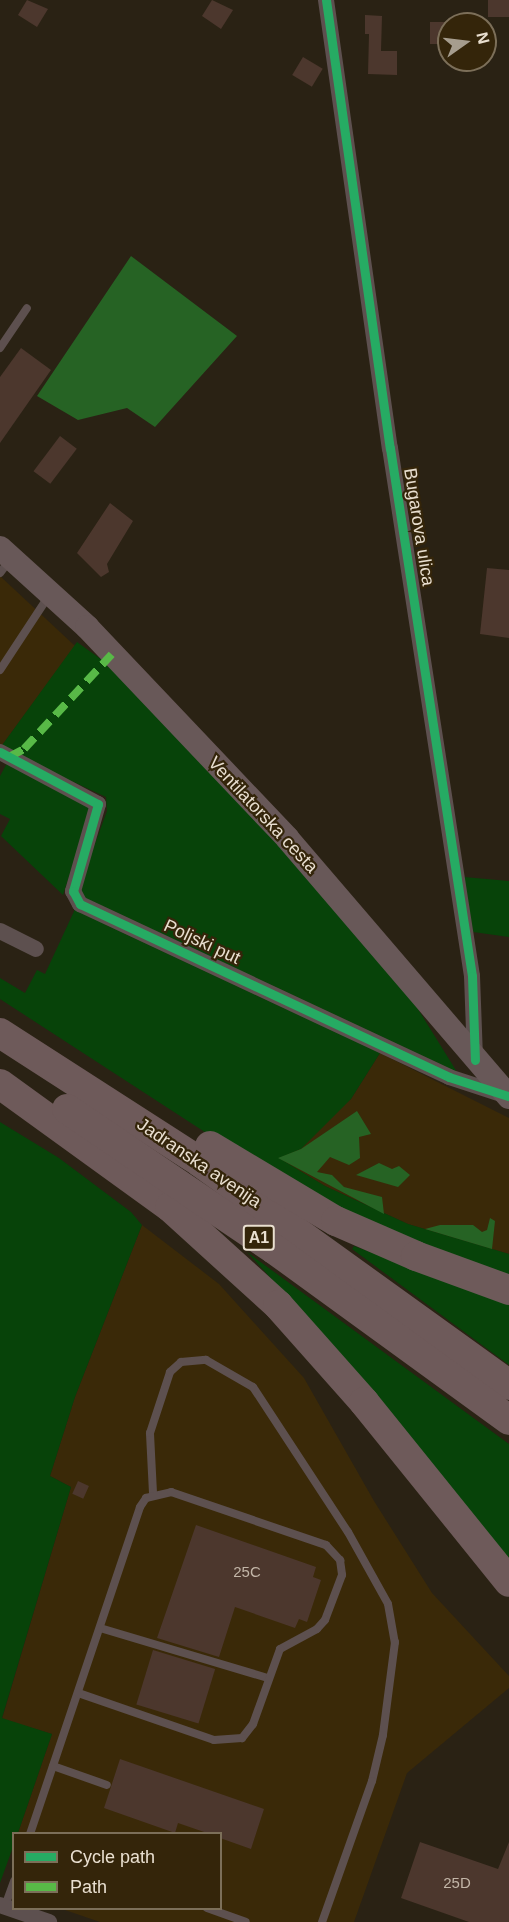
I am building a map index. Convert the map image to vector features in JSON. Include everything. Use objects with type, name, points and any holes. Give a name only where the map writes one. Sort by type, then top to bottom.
[{"type":"highway","points":[[0,1011],[268,1183],[336,1221],[416,1256],[509,1290]]},
{"type":"highway","name":"Jadranska avenija","points":[[0,1033],[200,1162],[509,1385]]},
{"type":"highway","name":"Jadranska avenija","points":[[0,1069],[177,1181],[509,1420]]},
{"type":"highway","points":[[0,1084],[170,1207],[278,1305],[364,1402],[509,1582]]},
{"type":"main road","name":"Ventilatorska cesta","points":[[4,560],[50,594],[87,627],[287,838],[509,1097]]},
{"type":"street","name":"Bugarova ulica","points":[[326,0],[390,448],[470,964],[475,1060]]},
{"type":"street","name":"Poljski put","points":[[0,752],[98,804],[73,891],[80,904],[449,1077],[509,1097]]},
{"type":"street","points":[[0,930],[36,949]]},
{"type":"street","points":[[14,1910],[50,1922]]},
{"type":"lane","points":[[0,348],[27,308]]},
{"type":"lane","points":[[0,670],[50,594]]},
{"type":"lane","points":[[153,1493],[150,1433],[170,1372],[181,1362],[206,1360],[253,1386],[348,1532],[388,1604],[395,1642],[383,1735],[372,1781],[322,1922]]},
{"type":"lane","points":[[30,1832],[140,1507],[153,1493],[171,1492],[334,1550],[342,1575],[325,1620],[317,1629],[280,1649],[268,1678],[254,1724],[248,1734],[233,1742],[214,1740],[78,1693]]},
{"type":"lane","points":[[100,1628],[268,1678]]},
{"type":"lane","points":[[53,1766],[107,1785]]},
{"type":"lane","points":[[2,1906],[12,1885]]},
{"type":"lane","points":[[213,1910],[246,1922]]},
{"type":"shaded area","points":[[0,576],[75,646],[0,748]]},
{"type":"shaded area","points":[[380,1053],[509,1118],[509,1254],[408,1224],[325,1186],[278,1158],[351,1099]]},
{"type":"shaded area","points":[[142,1225],[219,1284],[304,1378],[374,1501],[432,1593],[509,1676],[509,1688],[407,1773],[354,1922],[100,1922],[65,1910],[222,1910],[222,1832],[18,1832],[52,1734],[2,1719],[71,1487],[50,1476],[75,1397]]},
{"type":"green space","points":[[131,256],[237,336],[155,427],[127,408],[78,420],[37,396]]},
{"type":"green space","points":[[77,642],[109,665],[283,848],[413,1001],[457,1072],[81,896],[82,879],[107,811],[106,797],[0,748]]},
{"type":"green space","points":[[7,763],[91,809],[63,895],[1,836],[10,819],[0,814],[0,776]]},
{"type":"green space","points":[[464,877],[509,881],[509,937],[473,932]]},
{"type":"green space","points":[[76,907],[106,925],[380,1053],[351,1099],[301,1149],[279,1158],[325,1186],[408,1224],[509,1254],[509,1276],[437,1255],[277,1179],[0,999],[0,978],[25,993],[37,970],[45,974]]},
{"type":"green space","points":[[357,1111],[371,1134],[359,1137],[360,1158],[349,1165],[330,1157],[317,1172],[332,1175],[344,1187],[382,1197],[384,1214],[278,1158],[301,1149]]},
{"type":"green space","points":[[0,1122],[59,1158],[131,1212],[142,1225],[75,1397],[50,1476],[71,1487],[2,1718],[52,1734],[18,1832],[12,1832],[12,1850],[0,1883]]},
{"type":"green space","points":[[379,1163],[392,1169],[399,1166],[410,1175],[398,1187],[356,1175]]},
{"type":"green space","points":[[490,1218],[495,1221],[492,1249],[425,1229],[440,1225],[473,1225],[482,1232],[487,1230]]},
{"type":"green space","points":[[354,1246],[509,1304],[509,1365],[352,1249]]},
{"type":"green space","points":[[247,1252],[509,1444],[509,1563],[378,1396]]},
{"type":"building","points":[[27,0],[48,9],[37,27],[18,15]]},
{"type":"building","points":[[212,0],[233,10],[221,29],[202,16]]},
{"type":"building","points":[[488,0],[509,0],[509,17],[497,17],[497,12],[488,12]]},
{"type":"building","points":[[365,15],[382,16],[381,51],[397,51],[397,75],[368,74],[369,34],[365,34]]},
{"type":"building","points":[[430,22],[437,22],[437,44],[430,44]]},
{"type":"building","points":[[303,57],[323,69],[312,87],[292,75]]},
{"type":"building","points":[[21,348],[51,370],[0,443],[0,377]]},
{"type":"building","points":[[60,436],[77,449],[50,484],[34,471]]},
{"type":"building","points":[[110,503],[133,521],[107,564],[109,572],[101,577],[77,553]]},
{"type":"building","points":[[487,568],[509,570],[509,638],[480,634]]},
{"type":"building","points":[[78,1481],[89,1486],[83,1499],[72,1494]]},
{"type":"building","points":[[196,1525],[316,1567],[313,1577],[321,1580],[307,1622],[299,1619],[295,1628],[235,1607],[219,1657],[157,1638]]},
{"type":"building","points":[[153,1650],[215,1669],[198,1724],[136,1705]]},
{"type":"building","points":[[120,1759],[264,1809],[251,1849],[222,1839],[222,1832],[204,1832],[178,1823],[175,1832],[172,1832],[104,1808]]},
{"type":"building","points":[[420,1842],[498,1869],[509,1842],[509,1922],[469,1922],[401,1898]]},
{"type":"marked path","points":[[9,757],[24,749],[112,654]]},
{"type":"cycle path","points":[[326,0],[390,448],[472,976],[475,1060]]},
{"type":"cycle path","points":[[0,752],[98,804],[73,891],[80,904],[449,1077],[508,1096]]}]
